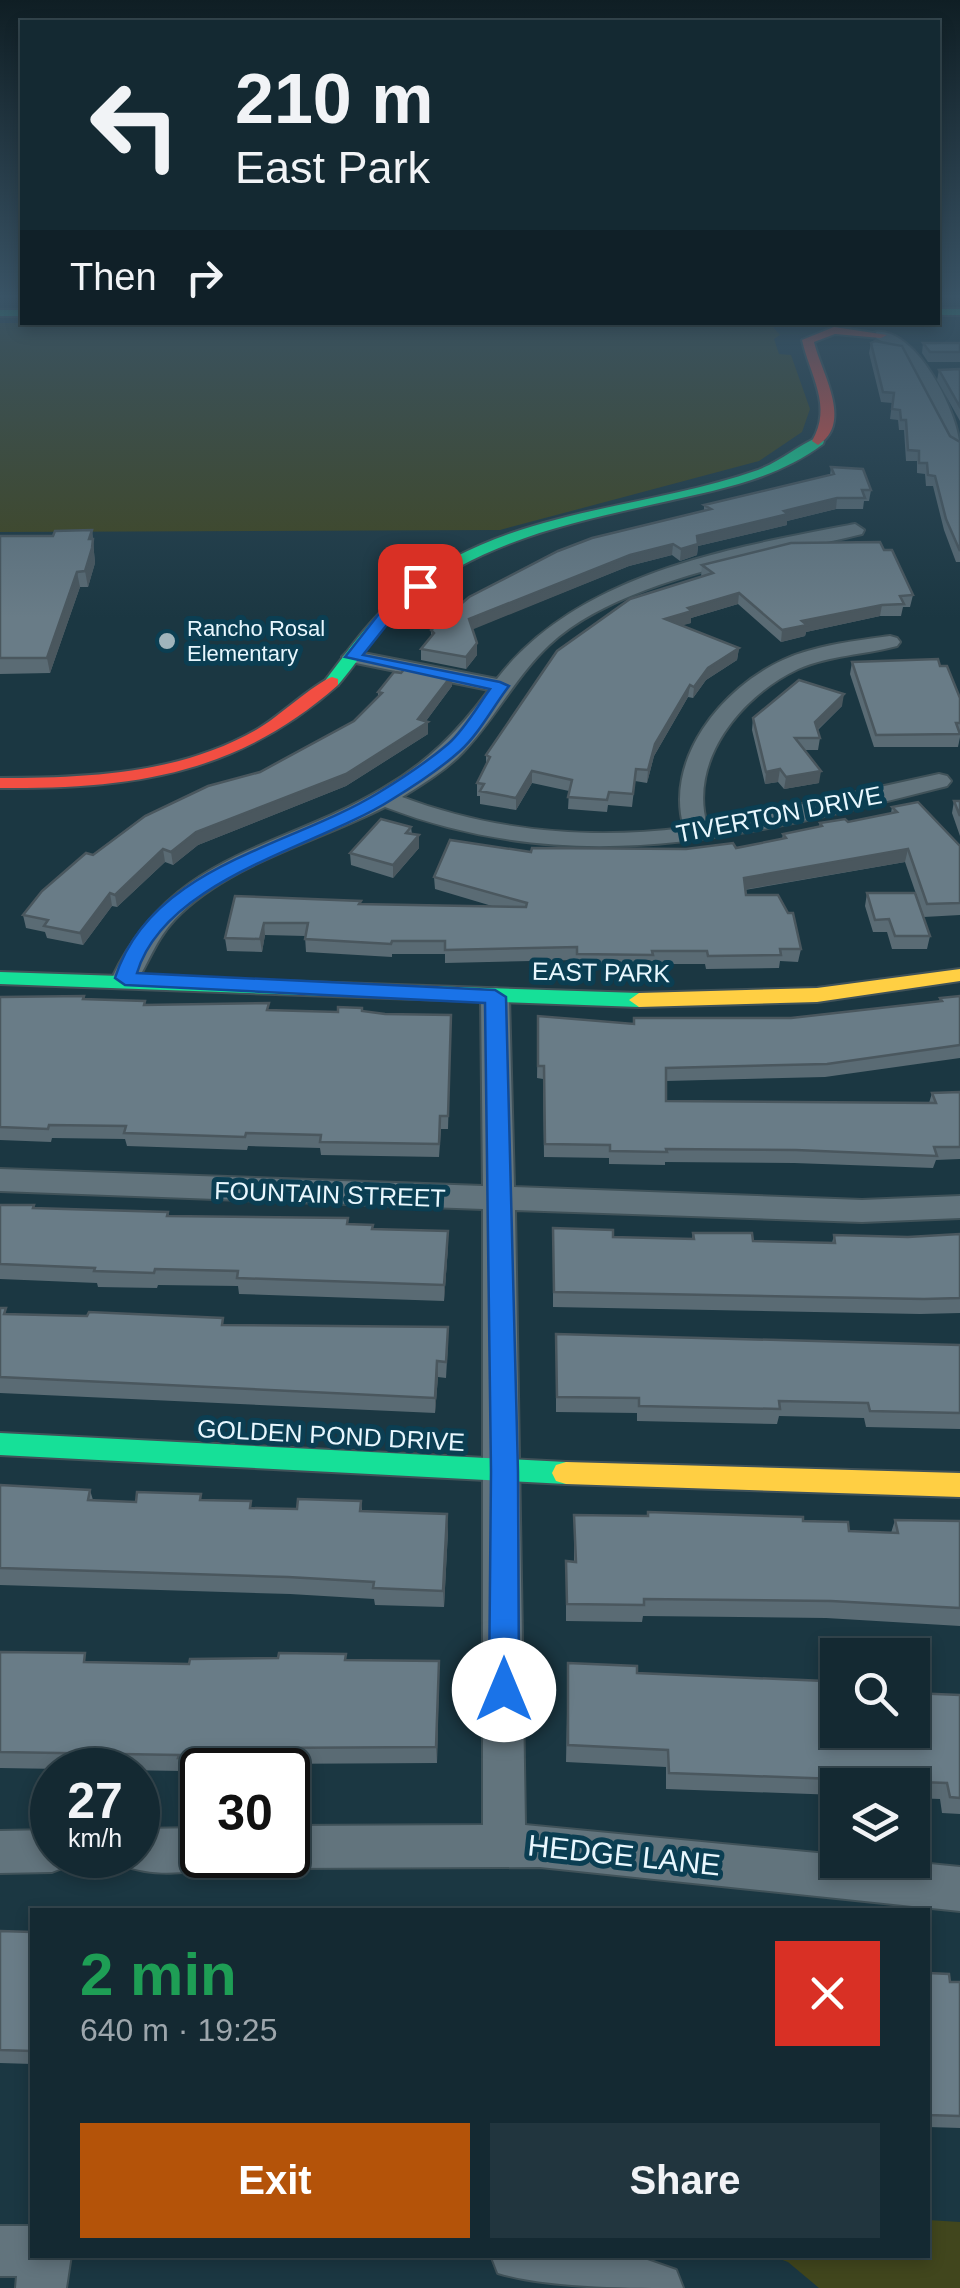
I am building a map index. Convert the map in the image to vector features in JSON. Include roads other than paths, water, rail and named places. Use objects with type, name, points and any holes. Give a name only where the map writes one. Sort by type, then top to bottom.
[{"type":"main road","points":[[0,783],[94,780],[198,762],[245,745],[286,722],[324,691],[402,600],[469,557],[524,535],[752,476],[790,461],[816,444],[831,424],[832,404]]},
{"type":"main road","name":"EAST PARK","points":[[0,978],[125,978],[495,997],[694,1001],[780,998],[960,975]]},
{"type":"main road","name":"GOLDEN POND DRIVE","points":[[0,1444],[504,1472],[960,1485]]},
{"type":"street","points":[[952,414],[960,445]]},
{"type":"street","points":[[125,978],[131,959],[165,915],[218,875],[383,798],[456,746],[534,647],[576,616],[680,573],[854,530]]},
{"type":"street","points":[[698,834],[690,818],[689,801],[696,768],[718,726],[750,689],[788,666],[836,649],[890,642]]},
{"type":"street","points":[[353,657],[500,686]]},
{"type":"street","name":"TIVERTON DRIVE","points":[[383,798],[477,828],[559,838],[698,834],[938,782]]},
{"type":"street","points":[[495,997],[504,1472],[504,1844]]},
{"type":"street","name":"FOUNTAIN STREET","points":[[0,1180],[499,1201],[862,1211],[960,1207]]},
{"type":"street","name":"HEDGE LANE","points":[[310,1847],[504,1844],[960,1889]]},
{"type":"street","points":[[0,1852],[30,1851]]},
{"type":"street","points":[[0,2251],[30,2251]]},
{"type":"street","points":[[41,2288],[46,2258]]},
{"type":"street","points":[[559,2258],[658,2288]]},
{"type":"place","name":"Rancho Rosal Elementary","points":[[167,641]]}]
